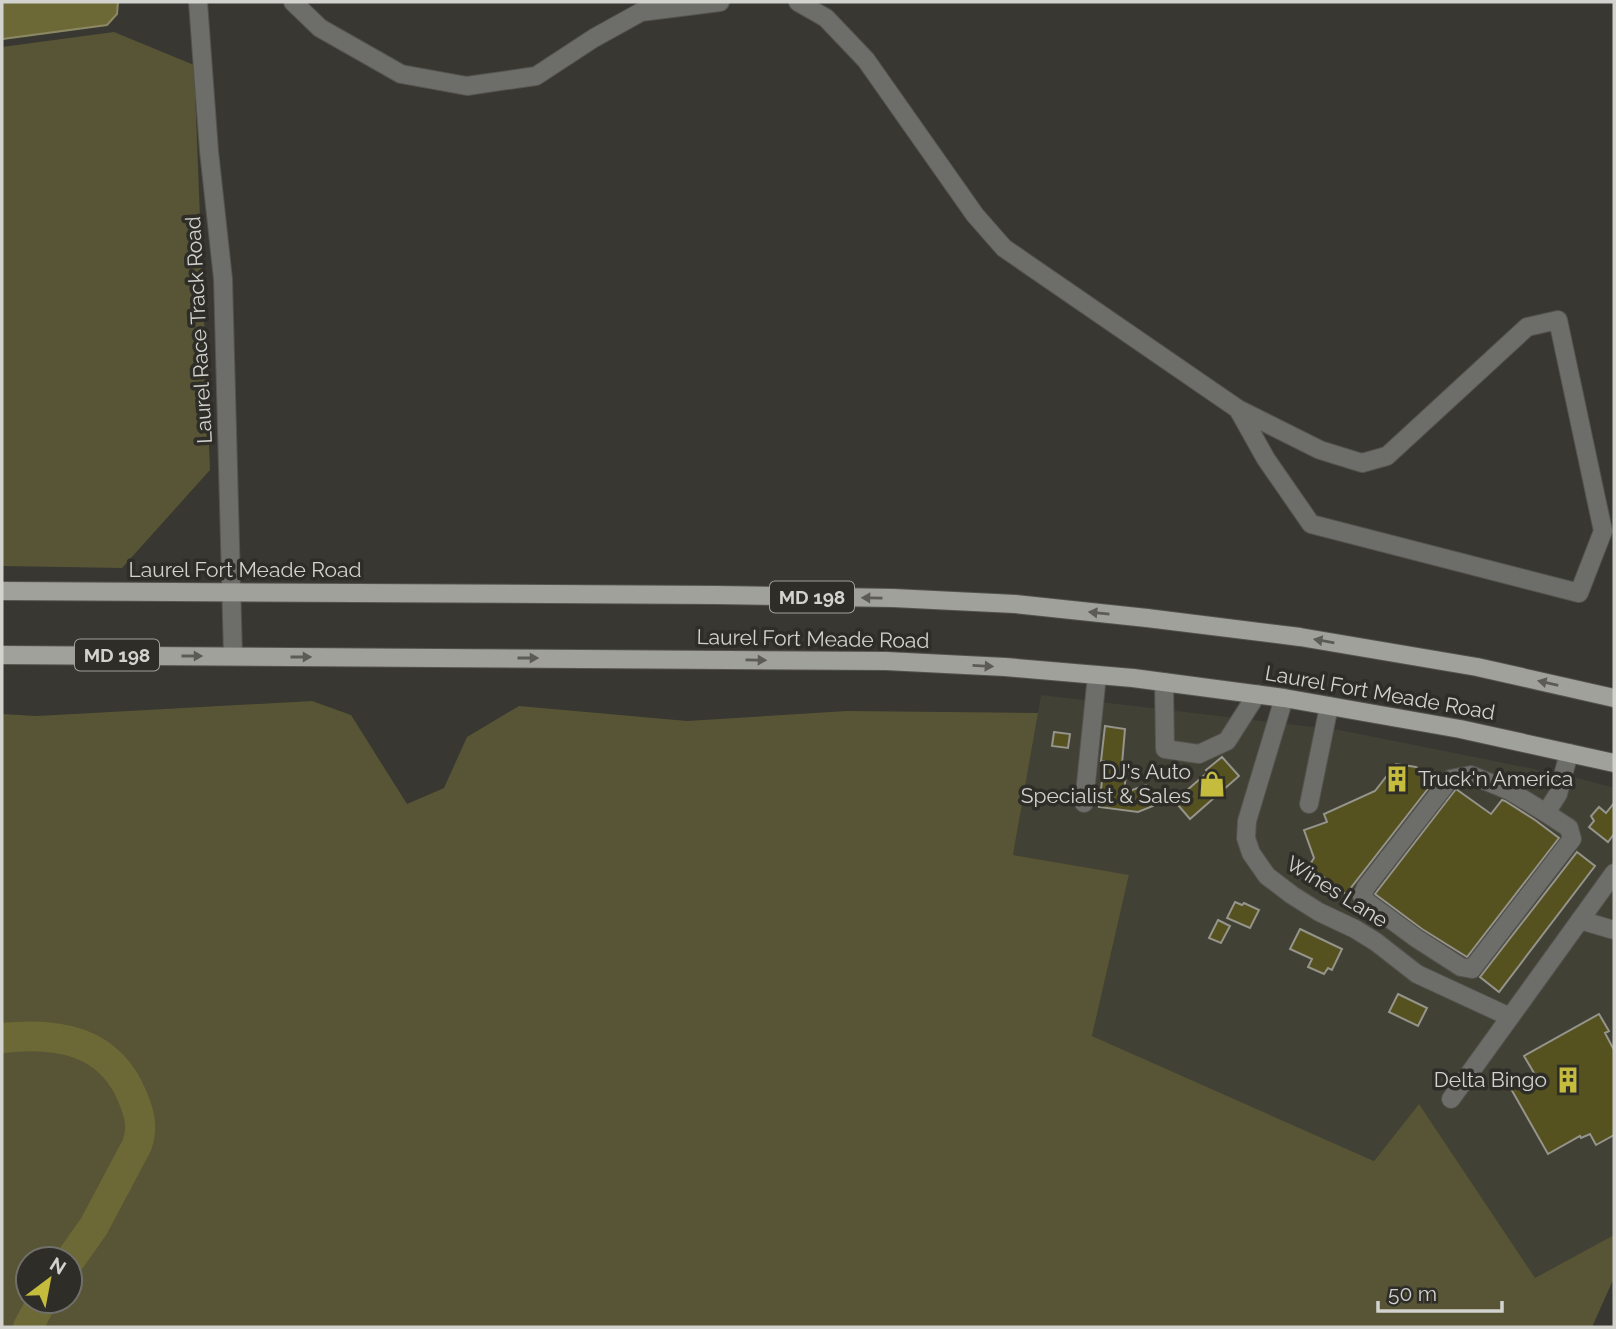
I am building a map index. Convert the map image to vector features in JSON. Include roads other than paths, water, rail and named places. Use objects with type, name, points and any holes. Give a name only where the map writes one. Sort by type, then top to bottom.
[{"type":"main road","name":"Laurel Fort Meade Road","points":[[2,591],[716,595],[893,598],[1015,604],[1300,637],[1477,667],[1614,698]]},
{"type":"main road","name":"Laurel Fort Meade Road","points":[[2,655],[886,661],[1005,667],[1164,682],[1284,698],[1460,729],[1614,763]]},
{"type":"street","name":"Laurel Race Track Road","points":[[198,2],[209,151],[223,279],[233,656]]},
{"type":"street","points":[[293,2],[320,28],[401,74],[467,86],[537,76],[594,38],[641,12],[720,2]]},
{"type":"street","points":[[798,2],[826,18],[866,60],[975,215],[1004,248],[1238,409],[1320,450],[1362,463],[1387,456],[1527,327],[1558,320],[1603,531],[1579,593],[1311,524],[1266,459],[1238,409]]},
{"type":"street","points":[[1084,803],[1097,675]]},
{"type":"street","points":[[1164,682],[1165,749],[1199,754],[1227,741],[1257,694]]},
{"type":"street","name":"Wines Lane","points":[[1284,698],[1247,821],[1246,838],[1251,853],[1267,876],[1319,912],[1376,942],[1417,974],[1510,1017]]},
{"type":"street","points":[[1309,804],[1329,706]]},
{"type":"street","points":[[1546,813],[1558,794],[1569,753]]},
{"type":"street","points":[[1471,775],[1510,790],[1546,813],[1569,828],[1572,839],[1472,969],[1461,967],[1416,938],[1362,896],[1366,887],[1450,779],[1471,775]]},
{"type":"street","points":[[1451,1100],[1614,873]]},
{"type":"street","points":[[1580,920],[1614,930]]},
{"type":"waterway","points":[[2,1038],[43,1037],[80,1044],[111,1063],[133,1098],[140,1122],[137,1145],[94,1226],[81,1245]]},
{"type":"waterway","points":[[28,1327],[34,1315]]},
{"type":"place","name":"Truck'n America","points":[[1397,779]]},
{"type":"place","name":"DJ's Auto Specialist & Sales","points":[[1212,784]]},
{"type":"place","name":"Delta Bingo","points":[[1568,1080]]}]
